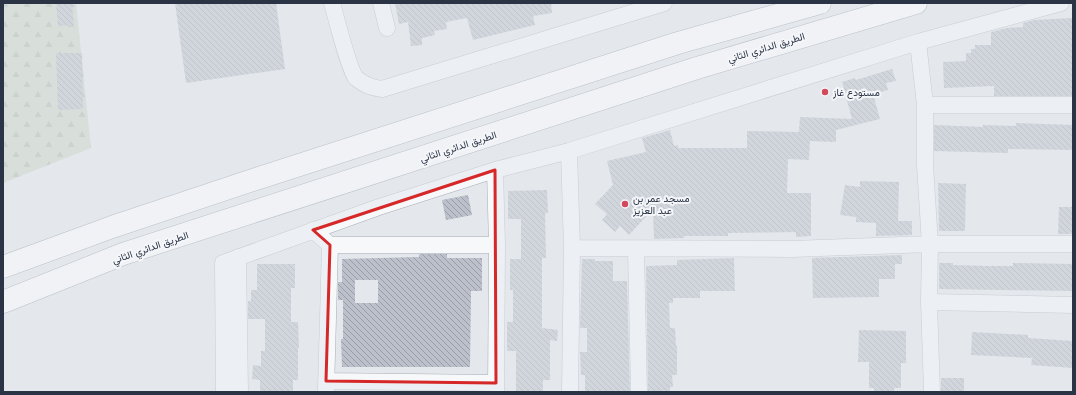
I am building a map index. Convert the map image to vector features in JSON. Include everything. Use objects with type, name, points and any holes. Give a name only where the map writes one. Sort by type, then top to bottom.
[{"type":"highway","points":[[3,267],[112,227],[678,43],[820,3]]},
{"type":"highway","name":"الطريق الدائري الثاني","points":[[3,302],[124,254],[697,68],[916,3]]},
{"type":"street","points":[[332,3],[349,62],[355,77],[364,84],[373,88],[382,89],[664,3]]},
{"type":"street","points":[[382,3],[387,28]]},
{"type":"street","points":[[224,392],[223,263],[379,207],[495,170],[569,151],[918,42],[1061,3]]},
{"type":"street","points":[[918,42],[926,105],[925,165],[930,244],[929,302],[932,392]]},
{"type":"street","points":[[926,105],[1073,104]]},
{"type":"street","points":[[569,151],[572,248],[570,392]]},
{"type":"street","points":[[330,245],[326,387],[496,388],[497,245],[495,170]]},
{"type":"street","points":[[313,230],[330,245],[497,245]]},
{"type":"street","points":[[572,248],[792,249],[930,244],[1073,244]]},
{"type":"street","points":[[636,248],[639,392]]},
{"type":"street","points":[[238,257],[240,392]]},
{"type":"street","points":[[929,302],[1073,305]]},
{"type":"highlighted area","points":[[495,170],[496,383],[326,381],[330,245],[313,230]]},
{"type":"green space","points":[[3,3],[76,3],[91,148],[3,183]]},
{"type":"building","points":[[56,3],[72,3],[74,25],[58,26]]},
{"type":"building","points":[[175,3],[276,3],[285,69],[186,83]]},
{"type":"building","points":[[395,3],[551,3],[552,13],[533,16],[535,25],[473,40],[467,18],[446,22],[447,29],[434,31],[435,35],[422,38],[422,45],[411,46],[408,22],[399,24]]},
{"type":"building","points":[[1073,18],[1073,96],[994,96],[994,86],[944,88],[943,62],[966,61],[966,53],[971,53],[971,49],[975,49],[975,45],[991,45],[991,32],[1007,28],[1023,27],[1023,23],[1034,20]]},
{"type":"building","points":[[56,53],[82,53],[83,109],[58,110]]},
{"type":"building","points":[[892,69],[896,81],[886,83],[888,90],[873,94],[880,119],[836,130],[836,142],[810,141],[809,160],[788,159],[787,193],[811,193],[811,236],[796,237],[796,232],[728,233],[728,236],[684,236],[684,238],[654,239],[653,209],[629,235],[620,226],[615,232],[602,220],[607,214],[595,204],[613,185],[607,161],[646,152],[642,138],[670,130],[674,146],[678,145],[678,148],[747,148],[747,131],[799,132],[800,117],[852,119],[842,82],[855,78],[856,80]]},
{"type":"building","points":[[1016,123],[1073,125],[1073,150],[1008,149],[1008,153],[934,151],[934,125],[983,127],[983,125],[1016,126]]},
{"type":"building","points":[[860,181],[899,182],[898,221],[912,221],[912,235],[876,236],[876,223],[856,222],[856,217],[840,215],[845,185],[860,187]]},
{"type":"building","points":[[938,183],[966,184],[965,231],[939,231]]},
{"type":"building","points":[[547,190],[548,213],[545,213],[546,258],[542,258],[542,328],[558,330],[557,341],[550,340],[550,380],[543,380],[543,392],[516,392],[516,351],[507,351],[507,322],[513,322],[513,290],[510,290],[510,259],[521,259],[521,219],[508,219],[508,191]]},
{"type":"building","points":[[468,195],[472,215],[446,220],[442,200]]},
{"type":"building","points":[[1059,207],[1073,207],[1073,234],[1058,234]]},
{"type":"building","points":[[447,254],[447,258],[482,258],[482,291],[471,291],[470,367],[342,367],[341,339],[343,339],[343,300],[338,300],[338,282],[342,282],[342,259],[419,257],[419,255]],"holes":[[[355,280],[378,280],[378,303],[355,303]]]},
{"type":"building","points":[[902,255],[902,264],[895,264],[895,279],[879,279],[879,297],[813,298],[812,258]]},
{"type":"building","points":[[734,258],[735,291],[700,291],[700,298],[673,298],[673,303],[669,303],[670,328],[675,328],[677,346],[677,375],[672,375],[673,387],[670,387],[670,392],[648,392],[646,266],[677,265],[677,260]]},
{"type":"building","points":[[582,259],[613,261],[613,281],[627,281],[630,392],[585,392],[585,375],[581,375],[580,352],[587,352],[587,328],[580,328]]},
{"type":"building","points":[[939,263],[988,266],[1013,266],[1013,263],[1073,264],[1073,291],[939,289]]},
{"type":"building","points":[[257,264],[295,264],[295,288],[291,288],[291,322],[298,322],[299,348],[298,380],[293,380],[293,392],[260,392],[260,380],[252,379],[253,365],[261,366],[261,351],[265,351],[265,319],[248,319],[248,301],[251,301],[251,290],[257,290]]},
{"type":"building","points":[[859,330],[906,331],[906,363],[901,363],[901,388],[894,388],[894,392],[874,392],[874,388],[869,388],[869,362],[858,362]]},
{"type":"building","points":[[972,332],[1028,335],[1028,338],[1073,341],[1073,368],[1031,365],[1032,358],[971,355]]},
{"type":"building","points":[[941,378],[964,378],[964,392],[941,392]]},
{"type":"place","name":"مستودع غاز","points":[[825,92]]},
{"type":"place","name":"مسجد عمر بن عبد العزيز","points":[[625,204]]}]
